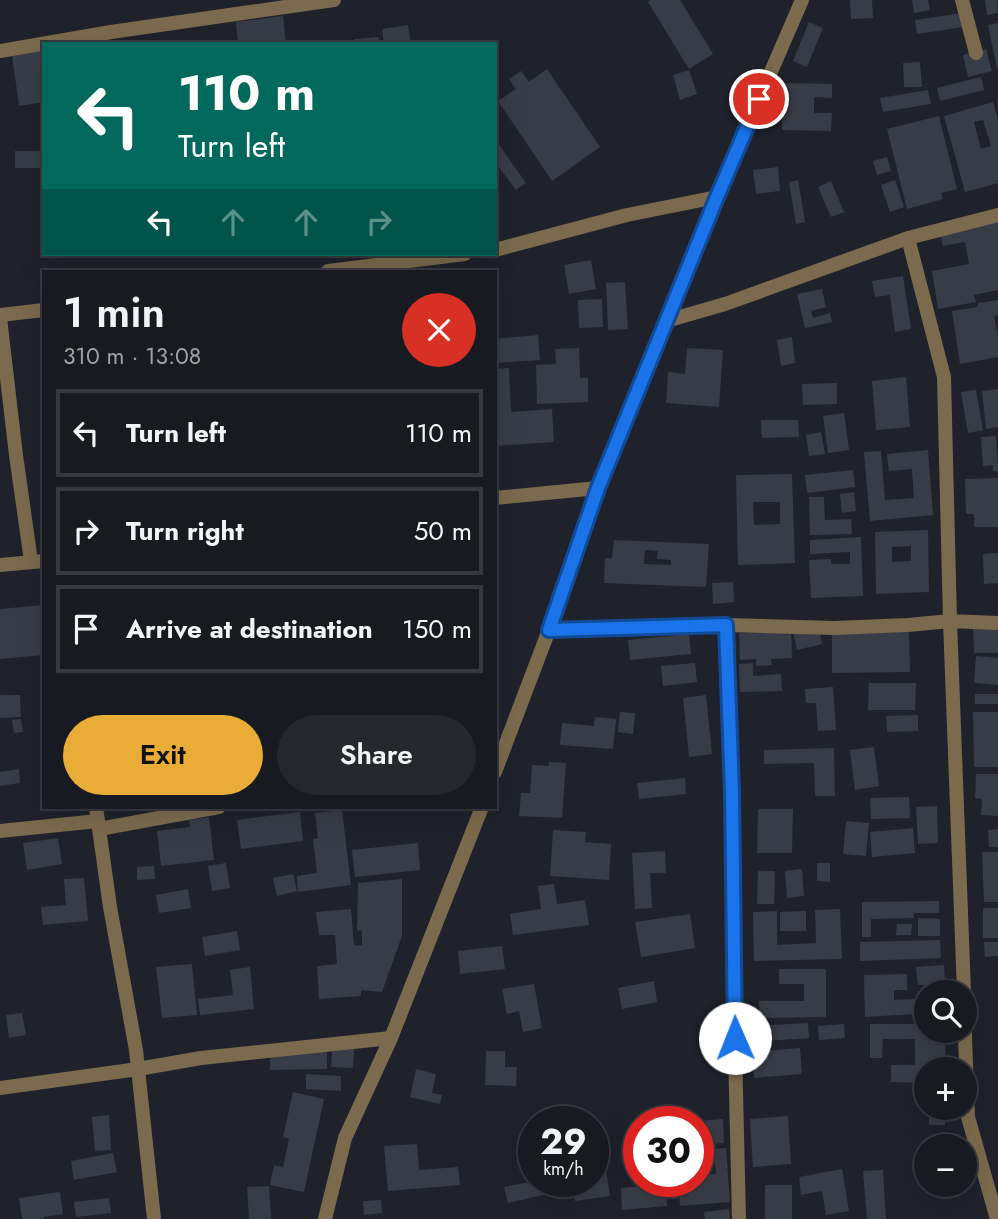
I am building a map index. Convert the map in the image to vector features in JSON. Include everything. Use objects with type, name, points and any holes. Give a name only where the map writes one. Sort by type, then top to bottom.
[{"type":"street","points":[[53,42],[334,0]]},
{"type":"street","points":[[497,767],[549,630],[598,488],[717,197],[802,0]]},
{"type":"street","points":[[962,0],[976,52]]},
{"type":"street","points":[[0,51],[42,44]]},
{"type":"street","points":[[497,249],[627,215],[717,197]]},
{"type":"street","points":[[666,321],[725,304],[908,238],[998,215]]},
{"type":"street","points":[[908,238],[944,377],[964,980]]},
{"type":"street","points":[[336,270],[449,256]]},
{"type":"street","points":[[0,565],[37,561],[16,455],[0,317],[42,310]]},
{"type":"street","points":[[497,498],[598,488]]},
{"type":"street","points":[[549,630],[726,625],[834,628],[950,621],[998,623]]},
{"type":"street","points":[[726,625],[740,1219]]},
{"type":"street","points":[[0,831],[199,809]]},
{"type":"street","points":[[325,1219],[345,1138],[391,1038],[481,809]]},
{"type":"street","points":[[98,819],[138,1069],[154,1219]]},
{"type":"street","points":[[0,1088],[201,1058],[391,1038]]},
{"type":"street","points":[[965,1043],[968,1117],[997,1219]]},
{"type":"building","points":[[680,0],[713,54],[689,69],[648,2]]},
{"type":"building","points":[[850,0],[872,0],[873,18],[851,19]]},
{"type":"building","points":[[912,0],[928,0],[930,10],[914,13]]},
{"type":"building","points":[[985,0],[997,0],[998,13],[987,15]]},
{"type":"building","points":[[962,13],[964,27],[917,34],[915,20]]},
{"type":"building","points":[[283,16],[286,42],[238,42],[236,22]]},
{"type":"building","points":[[809,22],[823,28],[807,67],[793,61]]},
{"type":"building","points":[[998,23],[998,68],[997,68],[988,25]]},
{"type":"building","points":[[408,25],[411,42],[384,42],[382,29]]},
{"type":"building","points":[[379,37],[379,42],[355,42],[354,39]]},
{"type":"building","points":[[986,49],[992,71],[968,77],[963,55]]},
{"type":"building","points":[[40,51],[42,102],[19,106],[12,55]]},
{"type":"building","points":[[920,62],[922,87],[904,87],[903,63]]},
{"type":"building","points":[[547,69],[600,147],[552,181],[498,101],[516,89],[509,79],[521,71],[529,82]]},
{"type":"building","points":[[689,70],[697,94],[680,100],[673,75]]},
{"type":"building","points":[[981,77],[984,90],[940,101],[937,88]]},
{"type":"building","points":[[783,83],[832,84],[832,98],[814,97],[814,113],[832,113],[831,131],[782,130]]},
{"type":"building","points":[[928,90],[931,104],[883,112],[880,98]]},
{"type":"building","points":[[993,102],[998,121],[998,183],[965,192],[944,116]],"holes":[[[983,120],[991,146],[981,149],[974,122]]]},
{"type":"building","points":[[939,116],[957,189],[941,193],[943,199],[907,209],[887,129]]},
{"type":"building","points":[[497,142],[526,183],[516,190],[497,165]]},
{"type":"building","points":[[15,151],[40,151],[40,168],[15,168]]},
{"type":"building","points":[[887,157],[891,171],[877,175],[873,161]]},
{"type":"building","points":[[778,167],[780,191],[756,194],[753,170]]},
{"type":"building","points":[[798,180],[805,222],[796,224],[789,182]]},
{"type":"building","points":[[895,180],[904,207],[890,212],[881,185]]},
{"type":"building","points":[[831,181],[844,212],[831,217],[818,187]]},
{"type":"building","points":[[998,217],[998,290],[974,295],[976,302],[938,309],[932,271],[969,264],[965,242],[943,246],[939,227]]},
{"type":"building","points":[[591,260],[596,289],[569,294],[564,265]]},
{"type":"building","points":[[903,276],[911,329],[895,332],[890,295],[875,297],[872,281]]},
{"type":"building","points":[[625,282],[628,329],[608,330],[606,283]]},
{"type":"building","points":[[822,289],[826,307],[811,311],[813,318],[830,313],[832,322],[805,328],[797,294]]},
{"type":"building","points":[[602,299],[603,327],[579,328],[578,300]]},
{"type":"building","points":[[998,300],[998,315],[994,316],[998,357],[960,364],[952,311],[978,307],[978,303]]},
{"type":"building","points":[[538,335],[540,360],[497,363],[497,339]]},
{"type":"building","points":[[792,337],[795,363],[781,366],[777,340]]},
{"type":"building","points":[[579,348],[580,378],[588,378],[588,402],[537,404],[536,365],[556,364],[555,349]]},
{"type":"building","points":[[687,348],[723,350],[719,407],[666,403],[668,372],[685,374]]},
{"type":"building","points":[[509,368],[511,412],[552,409],[554,442],[497,446],[497,369]]},
{"type":"building","points":[[906,377],[910,427],[876,430],[872,381]]},
{"type":"building","points":[[837,383],[837,404],[803,405],[802,384]]},
{"type":"building","points":[[998,389],[998,427],[986,429],[982,391]]},
{"type":"building","points":[[976,390],[983,430],[968,433],[961,392]]},
{"type":"building","points":[[844,413],[849,450],[828,453],[823,416]]},
{"type":"building","points":[[761,420],[798,420],[799,437],[762,438]]},
{"type":"building","points":[[821,432],[825,454],[809,456],[806,435]]},
{"type":"building","points":[[996,436],[998,471],[993,471],[993,465],[983,466],[981,437]]},
{"type":"building","points":[[928,450],[933,515],[870,521],[864,452],[881,451],[885,500],[914,498],[912,469],[889,471],[887,454]]},
{"type":"building","points":[[853,470],[855,487],[807,493],[805,475]]},
{"type":"building","points":[[792,474],[795,563],[738,565],[736,475]],"holes":[[[753,502],[780,502],[780,524],[754,525]]]},
{"type":"building","points":[[998,478],[998,527],[974,527],[974,514],[966,514],[965,479]]},
{"type":"building","points":[[854,492],[856,511],[842,513],[840,494]]},
{"type":"building","points":[[809,497],[824,497],[825,520],[851,519],[852,534],[810,535]]},
{"type":"building","points":[[928,530],[929,592],[876,594],[875,532]],"holes":[[[911,546],[911,561],[892,562],[892,547]]]},
{"type":"building","points":[[861,537],[863,596],[811,598],[809,560],[831,559],[831,564],[850,564],[850,552],[810,554],[810,540]]},
{"type":"building","points":[[614,540],[709,544],[706,587],[604,583],[605,558],[612,558]],"holes":[[[645,550],[658,551],[657,559],[671,560],[671,565],[644,564]]]},
{"type":"building","points":[[998,553],[998,583],[984,584],[983,554]]},
{"type":"building","points":[[733,582],[734,602],[713,604],[712,583]]},
{"type":"building","points":[[42,605],[42,655],[0,659],[0,609]]},
{"type":"building","points":[[818,621],[822,644],[797,650],[792,626]]},
{"type":"building","points":[[973,629],[998,629],[998,653],[974,653]]},
{"type":"building","points":[[791,631],[792,658],[771,659],[772,665],[756,666],[756,659],[740,660],[739,633]]},
{"type":"building","points":[[909,632],[910,672],[832,673],[832,633]]},
{"type":"building","points":[[689,634],[691,654],[630,660],[628,640]]},
{"type":"building","points":[[976,656],[998,658],[998,685],[974,683]]},
{"type":"building","points":[[695,663],[697,682],[663,686],[661,666]]},
{"type":"building","points":[[753,663],[753,676],[781,674],[782,691],[740,692],[739,664]]},
{"type":"building","points":[[869,683],[916,683],[915,710],[868,710]]},
{"type":"building","points":[[833,687],[836,730],[818,731],[816,703],[806,703],[805,689]]},
{"type":"building","points":[[975,694],[998,694],[998,704],[975,704]]},
{"type":"building","points":[[0,695],[20,695],[21,717],[0,718]]},
{"type":"building","points":[[706,695],[712,754],[689,757],[683,698]]},
{"type":"building","points":[[620,712],[635,713],[633,734],[618,732]]},
{"type":"building","points":[[973,712],[998,712],[998,767],[974,767]]},
{"type":"building","points":[[918,715],[918,731],[887,732],[886,716]]},
{"type":"building","points":[[595,717],[616,719],[613,749],[560,745],[562,723],[594,726]]},
{"type":"building","points":[[21,719],[23,732],[14,733],[12,720]]},
{"type":"building","points":[[874,747],[879,786],[855,790],[850,750]]},
{"type":"building","points":[[834,748],[835,796],[815,796],[814,763],[764,764],[764,750]]},
{"type":"building","points":[[549,762],[566,763],[562,818],[519,816],[521,793],[530,793],[532,765],[549,766]]},
{"type":"building","points":[[19,769],[20,783],[0,786],[0,772]]},
{"type":"building","points":[[976,774],[998,774],[998,816],[981,815],[982,799],[975,798]]},
{"type":"building","points":[[685,778],[686,794],[639,799],[637,783]]},
{"type":"building","points":[[909,797],[910,818],[871,819],[870,798]]},
{"type":"building","points":[[937,806],[938,843],[918,844],[916,807]]},
{"type":"building","points":[[758,809],[793,809],[792,853],[757,853]]},
{"type":"building","points":[[342,810],[351,885],[298,892],[297,876],[317,873],[313,839],[318,838],[315,813]]},
{"type":"building","points":[[300,812],[303,841],[241,849],[237,820]]},
{"type":"building","points":[[209,817],[214,860],[161,866],[157,831],[190,827],[189,820]]},
{"type":"building","points":[[846,821],[869,823],[866,856],[843,854]]},
{"type":"building","points":[[913,828],[915,853],[872,857],[870,832]]},
{"type":"building","points":[[998,829],[998,847],[989,847],[988,830]]},
{"type":"building","points":[[553,830],[586,832],[585,842],[611,844],[609,880],[550,876]]},
{"type":"building","points":[[58,838],[62,864],[27,870],[23,843]]},
{"type":"building","points":[[418,843],[420,870],[355,877],[352,850]]},
{"type":"building","points":[[665,851],[666,873],[650,873],[652,908],[635,909],[632,853]]},
{"type":"building","points":[[982,852],[998,852],[998,902],[984,902]]},
{"type":"building","points":[[226,863],[230,888],[212,891],[208,866]]},
{"type":"building","points":[[817,863],[830,863],[830,882],[817,881]]},
{"type":"building","points":[[154,866],[155,879],[137,880],[137,867]]},
{"type":"building","points":[[802,869],[804,896],[787,898],[785,871]]},
{"type":"building","points":[[758,871],[775,871],[774,904],[757,904]]},
{"type":"building","points":[[293,874],[297,891],[277,896],[273,878]]},
{"type":"building","points":[[84,878],[88,921],[43,925],[41,907],[66,905],[64,879]]},
{"type":"building","points":[[402,879],[402,936],[382,992],[361,990],[361,996],[319,999],[317,966],[337,964],[335,935],[319,935],[316,912],[351,909],[354,945],[362,946],[362,930],[357,931],[358,883]]},
{"type":"building","points":[[554,884],[557,904],[585,900],[589,925],[513,935],[510,914],[541,909],[538,886]]},
{"type":"building","points":[[188,889],[191,908],[159,913],[156,895]]},
{"type":"building","points":[[939,901],[939,913],[914,913],[914,918],[871,919],[871,937],[862,937],[862,902]]},
{"type":"building","points":[[983,908],[998,908],[998,938],[983,938]]},
{"type":"building","points":[[840,909],[842,959],[754,961],[753,912],[777,911],[777,945],[816,943],[815,910]]},
{"type":"building","points":[[806,911],[806,931],[780,931],[780,912]]},
{"type":"building","points":[[690,914],[695,948],[641,957],[635,922]]},
{"type":"building","points":[[918,918],[940,919],[940,936],[918,936]]},
{"type":"building","points":[[897,924],[912,924],[911,935],[896,935]]},
{"type":"building","points":[[237,931],[240,950],[205,956],[202,937]]},
{"type":"building","points":[[940,940],[941,958],[860,961],[860,942]]},
{"type":"building","points":[[984,942],[998,942],[998,956],[985,957]]},
{"type":"building","points":[[502,946],[505,969],[460,974],[458,951]]},
{"type":"building","points":[[192,964],[197,1015],[162,1018],[156,967]]},
{"type":"building","points":[[944,965],[945,980],[917,980],[916,967]]},
{"type":"building","points":[[250,967],[254,1009],[200,1015],[198,999],[233,995],[230,970]]},
{"type":"building","points":[[779,969],[826,969],[826,1017],[759,1018],[759,1001],[804,1001],[804,984],[779,984]]},
{"type":"building","points":[[907,974],[907,990],[894,990],[894,1000],[914,999],[914,1014],[865,1017],[864,975]]},
{"type":"building","points":[[654,981],[657,1002],[622,1009],[618,988]]},
{"type":"building","points":[[534,984],[542,1028],[523,1032],[519,1011],[507,1014],[502,989]]},
{"type":"building","points":[[22,1013],[26,1035],[9,1038],[6,1015]]},
{"type":"building","points":[[808,1023],[809,1038],[765,1041],[765,1051],[800,1048],[802,1074],[754,1078],[751,1026]]},
{"type":"building","points":[[844,1024],[845,1038],[819,1040],[818,1026]]},
{"type":"building","points":[[870,1024],[914,1024],[914,1039],[883,1039],[882,1058],[870,1058]]},
{"type":"building","points":[[333,1037],[355,1038],[353,1068],[331,1067]]},
{"type":"building","points":[[915,1043],[946,1043],[945,1057],[915,1057]]},
{"type":"building","points":[[270,1047],[327,1047],[327,1069],[270,1070]]},
{"type":"building","points":[[486,1051],[505,1051],[505,1067],[517,1067],[516,1086],[485,1085]]},
{"type":"building","points":[[891,1065],[914,1065],[914,1083],[891,1082]]},
{"type":"building","points":[[416,1069],[436,1074],[432,1093],[442,1095],[440,1104],[410,1097]]},
{"type":"building","points":[[306,1074],[341,1076],[341,1091],[306,1089]]},
{"type":"building","points":[[293,1092],[324,1099],[304,1192],[270,1185],[274,1165],[283,1167],[289,1139],[283,1137]]},
{"type":"building","points":[[109,1115],[111,1150],[95,1151],[92,1117]]},
{"type":"building","points":[[788,1116],[791,1164],[753,1167],[750,1119]]},
{"type":"building","points":[[723,1119],[724,1143],[714,1144],[714,1120]]},
{"type":"building","points":[[929,1120],[945,1120],[945,1125],[929,1125]]},
{"type":"building","points":[[417,1144],[419,1170],[458,1167],[460,1185],[388,1191],[384,1146]]},
{"type":"building","points":[[726,1148],[730,1202],[680,1206],[679,1197],[714,1197],[714,1149]]},
{"type":"building","points":[[113,1153],[117,1172],[74,1180],[71,1161]]},
{"type":"building","points":[[842,1169],[849,1211],[826,1215],[822,1191],[801,1195],[799,1177]]},
{"type":"building","points":[[883,1170],[886,1219],[867,1219],[863,1171]]},
{"type":"building","points":[[518,1184],[518,1197],[534,1197],[508,1203],[504,1187]]},
{"type":"building","points":[[765,1185],[792,1185],[792,1219],[765,1219]]},
{"type":"building","points":[[269,1186],[271,1219],[249,1219],[247,1187]]},
{"type":"building","points":[[621,1188],[623,1197],[667,1197],[667,1206],[622,1210]]},
{"type":"building","points":[[60,1192],[63,1214],[43,1217],[44,1219],[22,1219],[19,1198]]},
{"type":"building","points":[[575,1197],[603,1197],[575,1201]]},
{"type":"building","points":[[109,1198],[111,1213],[76,1217],[74,1202]]},
{"type":"building","points":[[381,1200],[382,1213],[364,1215],[363,1201]]},
{"type":"building","points":[[729,1209],[730,1219],[705,1219],[704,1212]]},
{"type":"route","points":[[735,1038],[732,792],[726,625],[549,630],[598,488],[759,99]]}]
